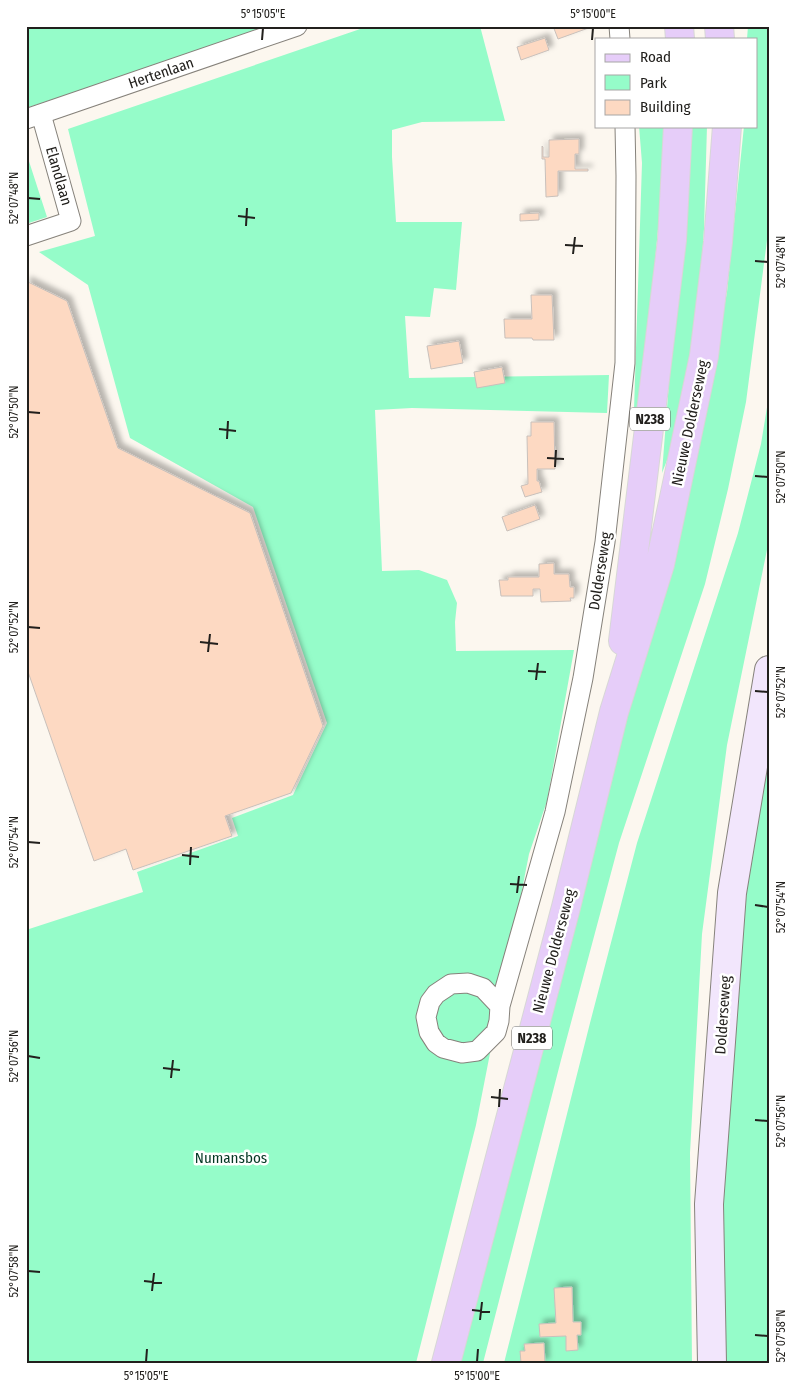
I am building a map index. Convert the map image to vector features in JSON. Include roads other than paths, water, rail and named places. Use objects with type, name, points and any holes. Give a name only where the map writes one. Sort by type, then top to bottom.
[{"type":"main road","name":"Nieuwe Dolderseweg","points":[[614,712],[672,240],[678,128]]},
{"type":"main road","name":"Nieuwe Dolderseweg","points":[[446,1363],[566,907],[614,712],[660,564],[704,356],[718,242],[727,128]]},
{"type":"main road","name":"Dolderseweg","points":[[712,1363],[709,1204],[732,893],[769,670]]},
{"type":"street","name":"Hertenlaan","points":[[34,116],[297,26]]},
{"type":"street","name":"Elandlaan","points":[[26,236],[71,221],[34,116]]},
{"type":"street","name":"Dolderseweg","points":[[500,1006],[555,812],[583,678],[605,542],[626,363],[625,128]]},
{"type":"park label","name":"Numansbos","points":[[231,1158]]}]
